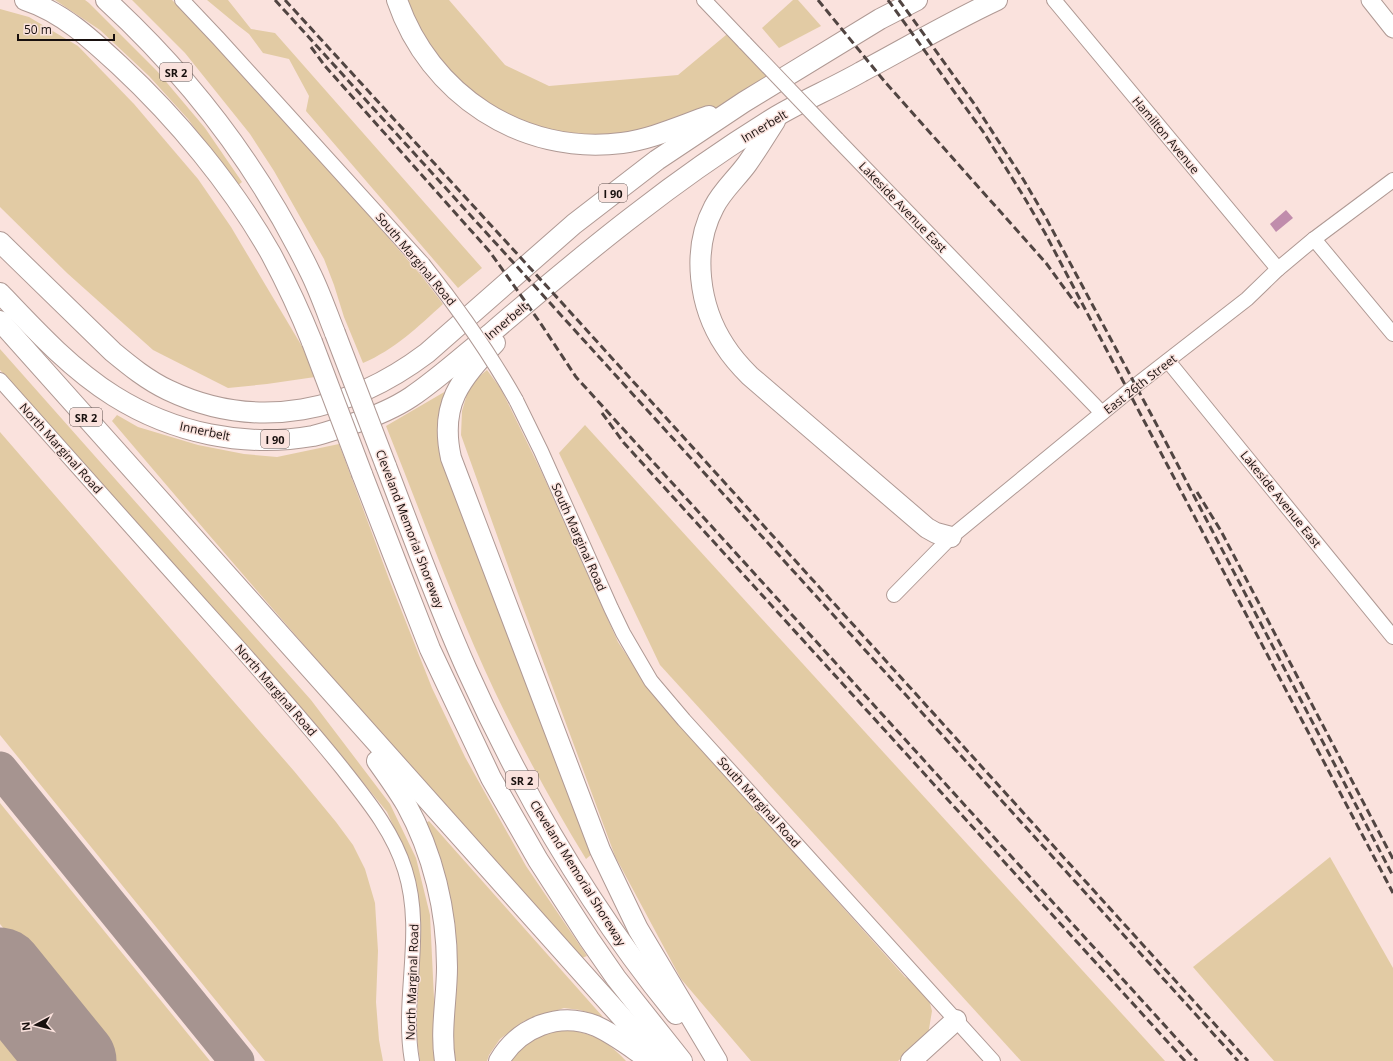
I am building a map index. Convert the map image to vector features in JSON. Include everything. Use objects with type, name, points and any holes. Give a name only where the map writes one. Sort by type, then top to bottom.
[{"type":"highway","points":[[25,0],[43,7],[59,16],[90,38],[142,87],[187,137],[232,195],[270,253],[292,296],[312,342],[430,649],[494,784],[534,853],[589,939],[616,978],[682,1061]]},
{"type":"highway","name":"Cleveland Memorial Shoreway","points":[[106,0],[174,70],[218,122],[239,151],[296,242],[311,273],[335,333],[433,590],[467,670],[504,748],[576,874],[629,953],[666,1001],[717,1061]]},
{"type":"highway","points":[[397,0],[406,24],[422,52],[437,72],[453,89],[490,116],[517,129],[542,138],[582,144],[622,143],[658,135],[744,102]]},
{"type":"highway","name":"I 90","points":[[0,242],[113,352],[129,366],[167,390],[211,406],[233,410],[279,412],[324,406],[388,380],[410,366],[427,353],[574,224],[658,160],[744,102],[916,0]]},
{"type":"highway","name":"Innerbelt","points":[[0,293],[75,367],[94,382],[134,408],[178,426],[203,433],[247,439],[271,440],[314,435],[333,430],[370,418],[393,408],[426,386],[606,237],[721,153],[780,115],[996,0]]},
{"type":"highway","points":[[780,115],[747,164],[720,197],[713,208],[706,225],[702,243],[701,270],[705,298],[713,324],[725,347],[750,376],[927,528],[936,533],[951,536]]},
{"type":"highway","points":[[549,284],[475,365],[460,386],[451,405],[448,417],[449,447],[458,476],[600,850],[638,929],[717,1061]]},
{"type":"highway","name":"SR 2","points":[[0,321],[660,1061]]},
{"type":"highway","points":[[328,690],[398,791],[421,836],[432,867],[442,908],[446,943],[447,973],[443,1036],[445,1061]]},
{"type":"highway","points":[[910,1061],[956,1020]]},
{"type":"highway","points":[[499,1061],[512,1043],[522,1035],[541,1025],[559,1021],[578,1021],[597,1027],[652,1061]]},
{"type":"main road","points":[[1370,0],[1393,29]]},
{"type":"street","name":"South Marginal Road","points":[[182,0],[229,49],[423,264],[471,327],[496,365],[516,400],[542,451],[623,633],[652,681],[684,720],[993,1061]]},
{"type":"street","name":"Lakeside Avenue East","points":[[704,0],[1102,413]]},
{"type":"street","name":"Hamilton Avenue","points":[[1056,2],[1278,269]]},
{"type":"street","name":"East 26th Street","points":[[894,596],[951,536],[1102,413],[1247,300],[1278,269],[1314,239],[1393,180]]},
{"type":"street","points":[[1314,239],[1393,334]]},
{"type":"street","name":"Lakeside Avenue East","points":[[1168,361],[1393,637]]},
{"type":"street","name":"North Marginal Road","points":[[0,380],[291,707],[359,790],[388,830],[405,870],[414,913],[414,943],[409,1036],[412,1061]]},
{"type":"shaded area","points":[[55,0],[85,0],[89,3],[157,71],[205,128],[242,182],[237,186],[188,119],[149,76],[100,30]]},
{"type":"shaded area","points":[[132,0],[172,0],[187,14],[358,203],[420,274],[443,304],[396,344],[363,363],[344,317],[324,259],[274,171],[250,134],[185,53]]},
{"type":"shaded area","points":[[207,0],[228,0],[251,29],[275,33],[482,268],[458,288],[306,111],[309,96],[289,59],[263,53],[249,34]]},
{"type":"shaded area","points":[[397,0],[449,0],[505,65],[549,86],[678,75],[732,30],[777,77],[744,102],[658,135],[582,144],[465,99]]},
{"type":"shaded area","points":[[793,0],[798,0],[821,26],[779,48],[762,28]]},
{"type":"shaded area","points":[[0,9],[29,17],[78,46],[134,104],[198,179],[231,227],[303,348],[315,377],[228,388],[153,350],[67,273],[0,207]]},
{"type":"shaded area","points":[[1286,210],[1293,218],[1276,232],[1270,224]]},
{"type":"shaded area","points":[[0,349],[311,700],[390,804],[416,858],[430,915],[437,1061],[420,1061],[416,1032],[421,933],[408,858],[387,812],[333,745],[0,370]]},
{"type":"shaded area","points":[[487,370],[501,389],[542,473],[618,642],[641,677],[721,771],[905,977],[917,984],[928,996],[932,1011],[928,1035],[898,1061],[751,1061],[681,979],[615,856],[461,435],[462,411],[470,384]]},
{"type":"shaded area","points":[[446,391],[438,423],[440,456],[592,854],[586,859],[538,776],[495,692],[452,593],[386,426]]},
{"type":"shaded area","points":[[117,415],[138,427],[198,445],[244,454],[277,457],[339,444],[389,579],[432,688],[465,757],[526,866],[587,956],[579,959],[344,691],[112,421]]},
{"type":"shaded area","points":[[585,425],[1165,1061],[1021,1061],[660,665],[559,453]]},
{"type":"shaded area","points":[[0,432],[294,771],[353,845],[365,869],[375,903],[378,951],[376,1002],[379,1040],[383,1061],[265,1061],[0,735]]},
{"type":"shaded area","points":[[0,803],[210,1061],[111,1061],[0,924]]},
{"type":"shaded area","points":[[429,821],[603,1017],[580,1010],[564,1008],[524,1021],[500,1039],[489,1055],[487,1061],[454,1061],[424,824]]},
{"type":"shaded area","points":[[1330,857],[1393,968],[1393,1061],[1274,1061],[1193,967]]},
{"type":"shaded area","points":[[0,1015],[37,1061],[0,1061]]},
{"type":"shaded area","points":[[567,1029],[600,1039],[626,1061],[509,1061],[527,1042],[542,1035]]},
{"type":"taxiway","points":[[0,769],[237,1061]]},
{"type":"runway","points":[[0,971],[73,1061]]},
{"type":"railway","points":[[275,0],[1238,1061]]},
{"type":"railway","points":[[285,0],[563,304],[1248,1061]]},
{"type":"railway","points":[[818,0],[885,82],[1046,263],[1081,311]]},
{"type":"railway","points":[[888,0],[984,133],[1045,233],[1393,893]]},
{"type":"railway","points":[[899,0],[975,105],[1023,179],[1046,218],[1160,431],[1393,876]]},
{"type":"railway","points":[[311,47],[325,66],[490,252],[539,321],[576,377],[1197,1061]]},
{"type":"railway","points":[[602,413],[624,443],[1185,1061]]},
{"type":"railway","points":[[1197,492],[1221,531],[1393,859]]}]
